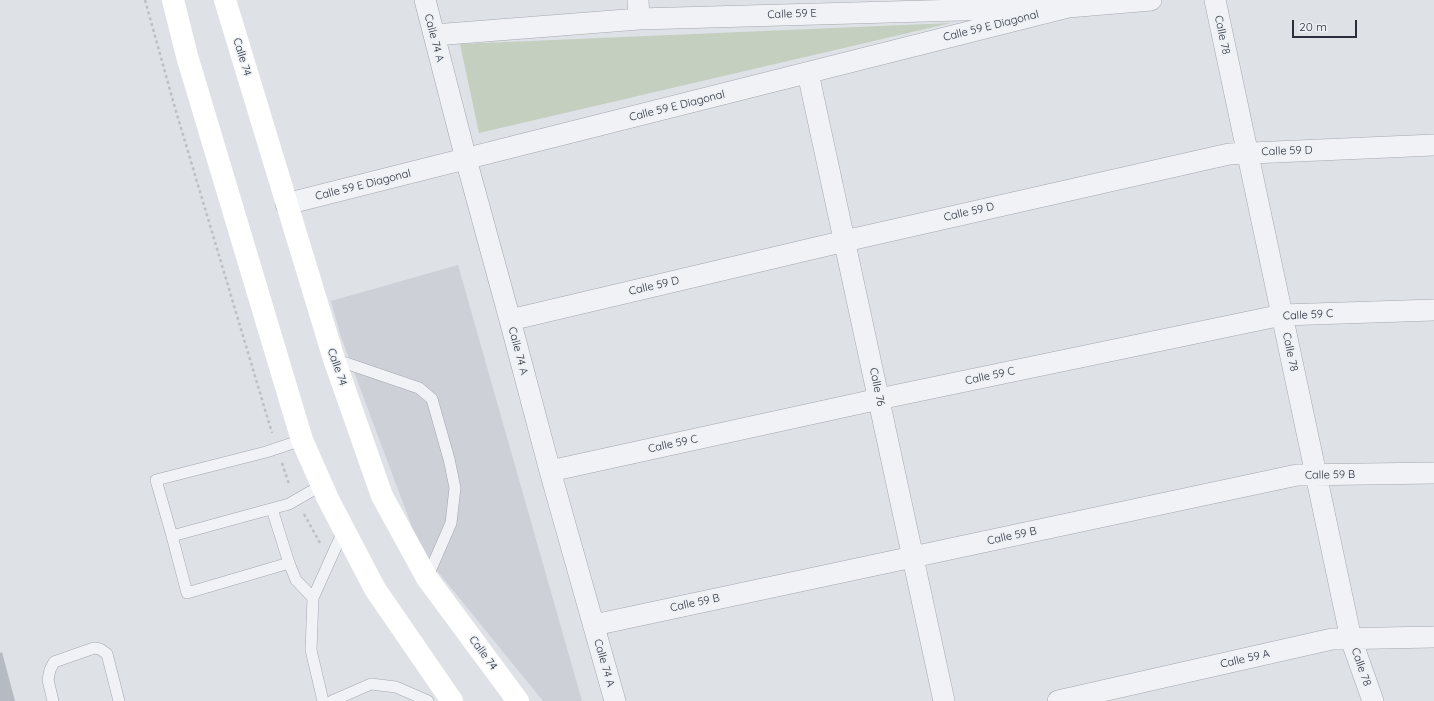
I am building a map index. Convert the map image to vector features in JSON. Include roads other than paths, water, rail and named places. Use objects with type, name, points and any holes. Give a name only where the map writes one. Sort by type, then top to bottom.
[{"type":"main road","points":[[173,0],[187,56],[302,440],[322,485],[375,589],[452,701]]},
{"type":"main road","name":"Calle 74","points":[[226,0],[286,204],[334,359],[382,496],[427,578],[516,700]]},
{"type":"street","name":"Calle 74 A","points":[[424,0],[550,472],[615,701]]},
{"type":"street","name":"Calle 59 E","points":[[434,35],[638,9],[1068,7],[1151,0]]},
{"type":"street","name":"Calle 78","points":[[1215,0],[1351,639],[1373,701]]},
{"type":"street","name":"Calle 59 E Diagonal","points":[[286,204],[1068,7]]},
{"type":"street","name":"Calle 76","points":[[808,73],[944,701]]},
{"type":"street","name":"Calle 59 D","points":[[510,320],[845,241],[1229,154],[1434,145]]},
{"type":"street","name":"Calle 59 C","points":[[550,472],[879,399],[1282,315],[1434,310]]},
{"type":"street","name":"Calle 59 B","points":[[594,625],[1297,475],[1434,473]]},
{"type":"street","name":"Calle 59 A","points":[[1058,701],[1332,640],[1434,637]]},
{"type":"lane","points":[[334,359],[419,388],[432,399],[450,459],[455,488],[451,523],[427,578]]},
{"type":"lane","points":[[289,563],[187,593],[156,480],[266,452],[302,440]]},
{"type":"lane","points":[[172,536],[289,504],[322,485]]},
{"type":"lane","points":[[272,509],[296,580],[313,598]]},
{"type":"lane","points":[[323,701],[311,650],[313,598],[344,528]]},
{"type":"lane","points":[[53,701],[48,680],[50,670],[54,662],[94,648],[100,649],[107,654],[119,701]]},
{"type":"lane","points":[[332,701],[371,684],[396,687],[428,701]]}]
